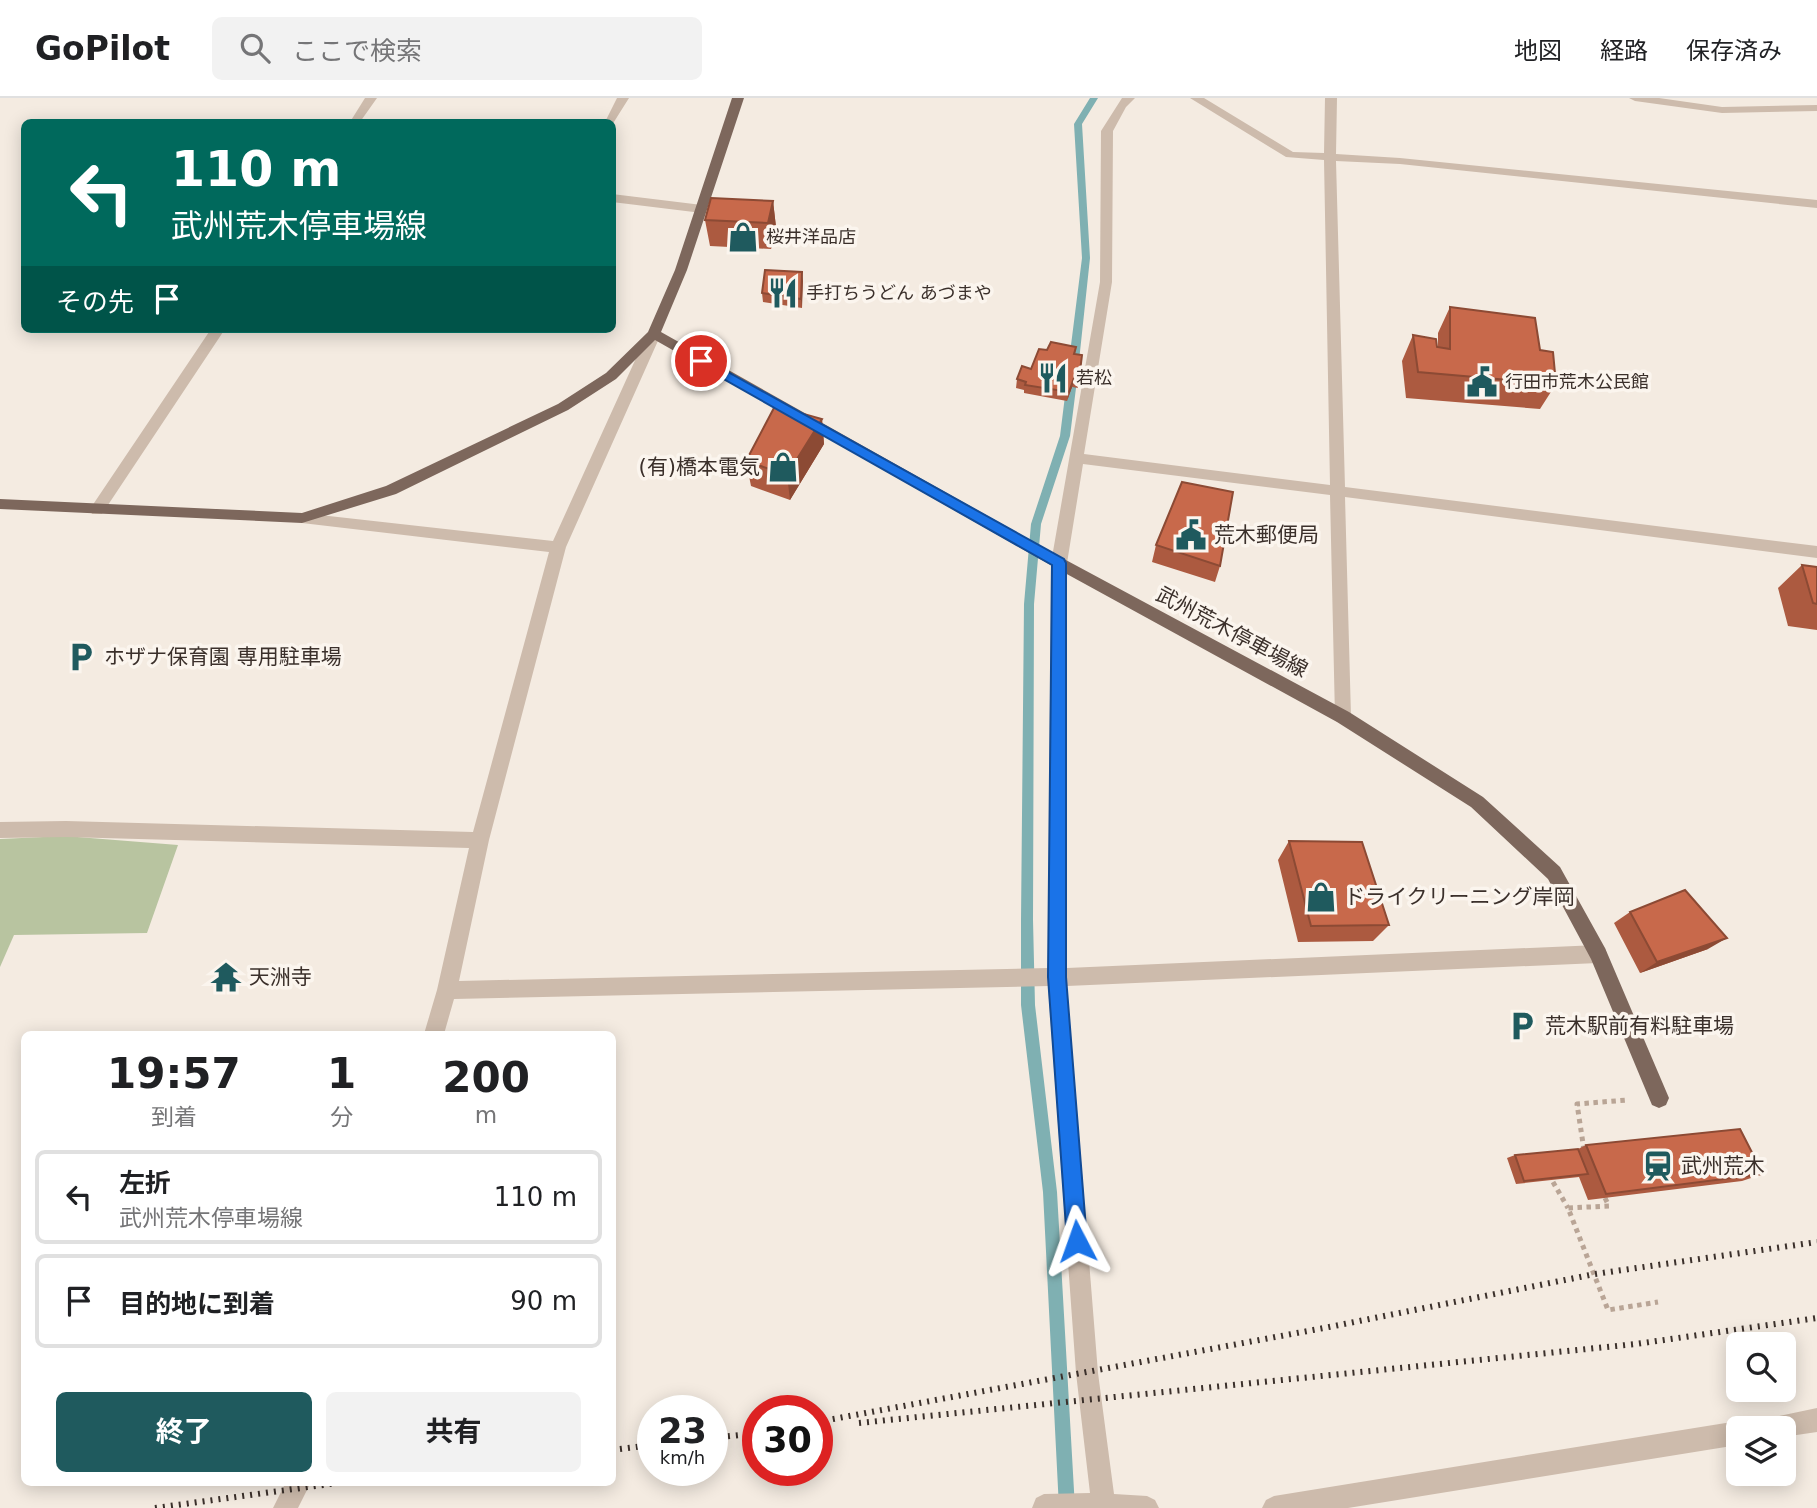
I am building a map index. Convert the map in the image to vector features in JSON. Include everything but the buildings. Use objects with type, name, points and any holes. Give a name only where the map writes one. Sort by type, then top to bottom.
[{"type":"main road","points":[[0,504],[302,518],[391,491],[564,407],[611,376],[654,334],[681,270],[738,98]]},
{"type":"main road","name":"武州荒木停車場線","points":[[654,334],[1059,563],[1343,717],[1477,802],[1554,873],[1598,954],[1659,1098]]},
{"type":"street","points":[[357,119],[371,98]]},
{"type":"street","points":[[612,119],[623,98]]},
{"type":"street","points":[[1104,1506],[1087,1373],[1057,977],[1059,563],[1106,282],[1107,131],[1121,105],[1129,98]]},
{"type":"street","points":[[1196,98],[1290,155],[1400,161],[1817,204]]},
{"type":"street","points":[[1331,98],[1330,158],[1343,717]]},
{"type":"street","points":[[1636,98],[1722,110],[1817,108]]},
{"type":"street","points":[[616,198],[702,209]]},
{"type":"street","points":[[97,510],[215,333]]},
{"type":"street","points":[[435,1031],[447,990],[480,839],[558,547],[654,334]]},
{"type":"street","points":[[1078,458],[1817,552]]},
{"type":"street","points":[[302,518],[558,547]]},
{"type":"street","points":[[0,830],[66,829],[480,839]]},
{"type":"street","points":[[447,990],[1057,977],[1598,954]]},
{"type":"street","points":[[1796,1424],[1817,1420]]},
{"type":"street","points":[[1274,1508],[1726,1435]]},
{"type":"street","points":[[285,1508],[297,1486]]},
{"type":"street","points":[[1044,1508],[1147,1508]]},
{"type":"path","points":[[1584,1152],[1577,1104],[1659,1098]]},
{"type":"path","points":[[1553,1182],[1567,1208],[1608,1310],[1658,1302]]},
{"type":"path","points":[[1567,1208],[1609,1206],[1605,1198]]},
{"type":"green space","points":[[65,836],[178,845],[147,933],[14,935],[0,967],[0,839]]},
{"type":"waterway","points":[[1074,361],[1086,258],[1078,124],[1094,98]]},
{"type":"waterway","points":[[1067,1508],[1050,1192],[1028,1005],[1027,920],[1029,604],[1036,524],[1065,436],[1072,380]]},
{"type":"railway","points":[[833,1419],[1324,1328],[1595,1274],[1817,1242]]},
{"type":"railway","points":[[859,1423],[1636,1344],[1817,1318]]},
{"type":"railway","points":[[728,1436],[742,1435]]},
{"type":"railway","points":[[616,1450],[637,1447]]},
{"type":"railway","points":[[155,1508],[316,1486]]},
{"type":"place","name":"桜井洋品店","points":[[743,237]]},
{"type":"place","name":"手打ちうどん あづまや","points":[[783,293]]},
{"type":"place","name":"若松","points":[[1053,378]]},
{"type":"place","name":"行田市荒木公民館","points":[[1482,382]]},
{"type":"place","name":"(有)橋本電気","points":[[783,467]]},
{"type":"place","name":"荒木郵便局","points":[[1191,535]]},
{"type":"place","name":"ホザナ保育園 専用駐車場","points":[[81,657]]},
{"type":"place","name":"ドライクリーニング岸岡","points":[[1321,897]]},
{"type":"place","name":"天洲寺","points":[[226,977]]},
{"type":"place","name":"荒木駅前有料駐車場","points":[[1522,1026]]},
{"type":"place","name":"武州荒木","points":[[1658,1166]]},
{"type":"route","points":[[701,361],[1059,563],[1057,977],[1077,1241]]}]
